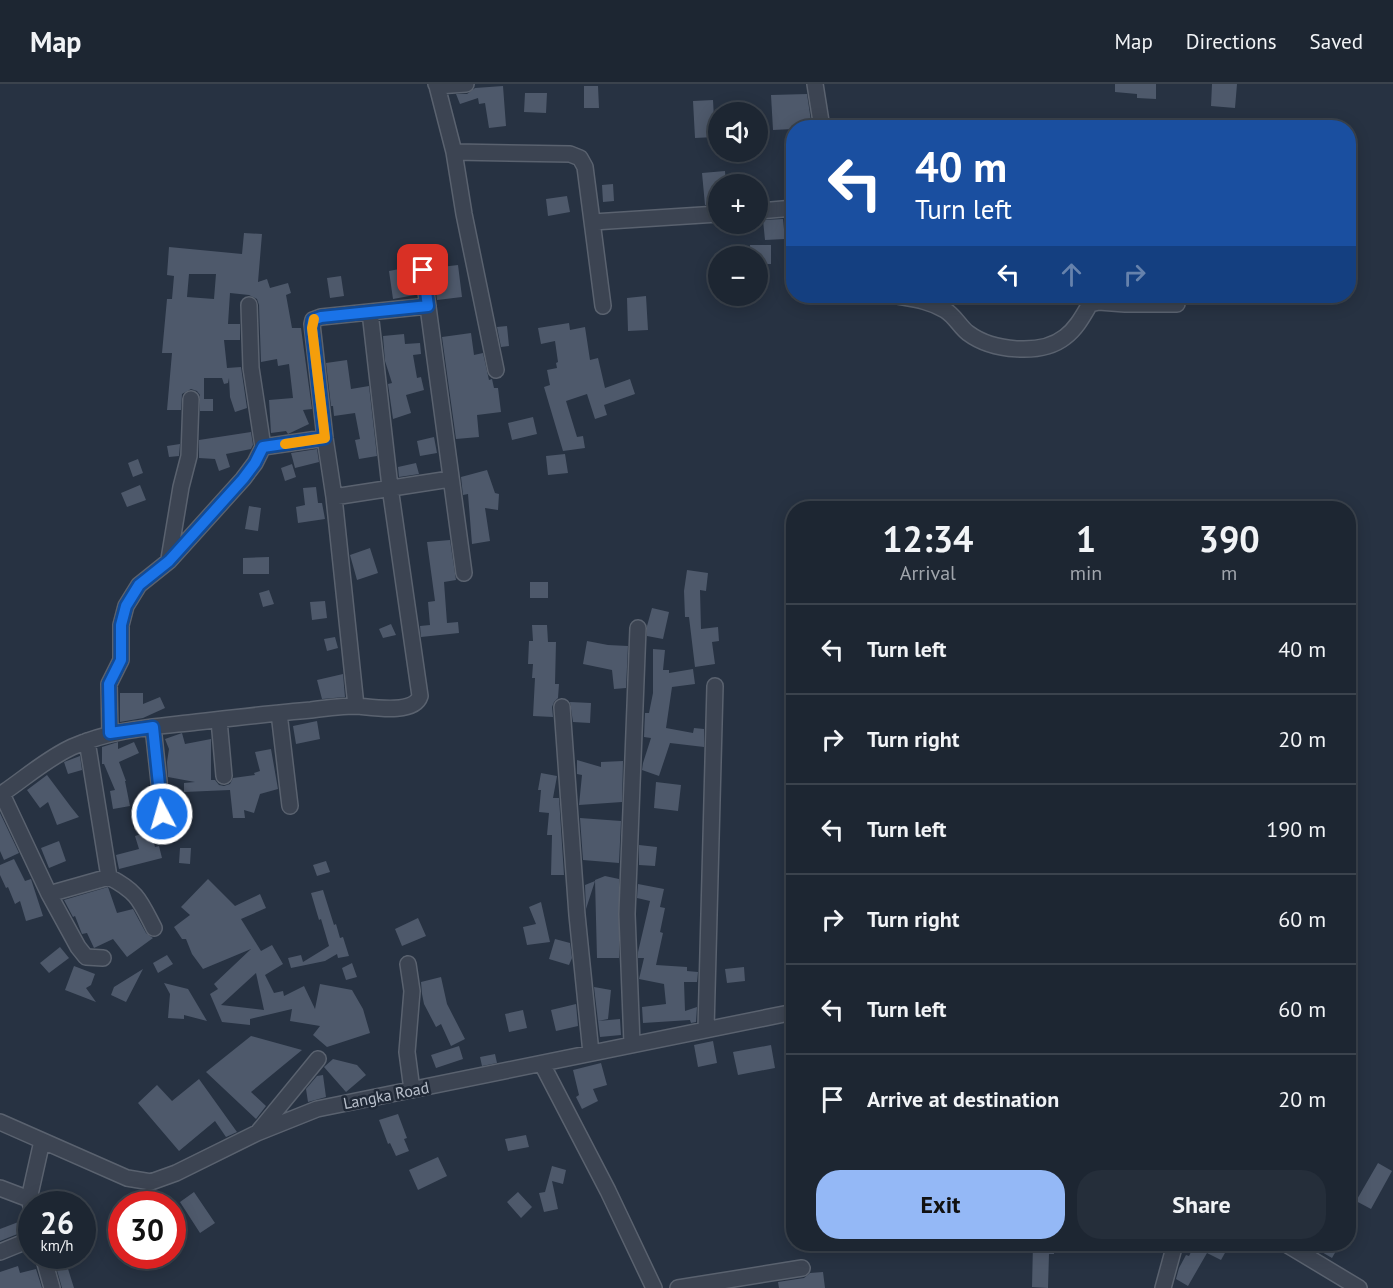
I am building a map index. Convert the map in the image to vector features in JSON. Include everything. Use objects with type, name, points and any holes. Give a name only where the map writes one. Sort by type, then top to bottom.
[{"type":"street","points":[[466,84],[436,85],[454,152],[464,214],[496,370]]},
{"type":"street","points":[[815,84],[821,120]]},
{"type":"street","points":[[454,152],[570,154],[580,158],[585,167],[603,306]]},
{"type":"street","points":[[768,210],[786,209]]},
{"type":"street","points":[[593,222],[708,215]]},
{"type":"street","points":[[423,270],[464,573]]},
{"type":"street","points":[[929,303],[947,311],[968,333],[993,345],[1020,350],[1044,348],[1064,338],[1077,325],[1090,304],[1095,303]]},
{"type":"street","points":[[1112,303],[1177,304]]},
{"type":"street","points":[[110,733],[109,684],[121,660],[123,615],[126,606],[139,585],[169,561],[243,479],[263,447],[251,368],[249,305]]},
{"type":"street","points":[[356,706],[334,497],[312,328],[313,320],[321,317],[428,306]]},
{"type":"street","points":[[104,958],[93,958],[81,952],[49,894],[1,795],[56,756],[110,733],[356,706],[393,709],[415,704],[420,696],[390,487],[370,312]]},
{"type":"street","points":[[169,561],[181,487],[189,456],[191,399]]},
{"type":"street","points":[[263,447],[325,438]]},
{"type":"street","points":[[334,497],[450,479]]},
{"type":"street","points":[[632,1044],[627,914],[638,628]]},
{"type":"street","points":[[706,1029],[715,686]]},
{"type":"street","points":[[562,707],[577,915],[591,1053]]},
{"type":"street","points":[[279,713],[290,806]]},
{"type":"street","points":[[219,720],[224,776]]},
{"type":"street","points":[[153,727],[165,836]]},
{"type":"street","points":[[87,741],[109,877]]},
{"type":"street","points":[[49,894],[109,877],[131,889],[154,928]]},
{"type":"street","points":[[408,964],[412,991],[407,1052],[412,1090]]},
{"type":"street","name":"Langka Road","points":[[0,1122],[127,1178],[151,1182],[176,1173],[257,1133],[317,1109],[786,1014]]},
{"type":"street","points":[[257,1133],[318,1059]]},
{"type":"street","points":[[542,1064],[608,1191],[654,1288]]},
{"type":"street","points":[[33,1191],[42,1142]]},
{"type":"street","points":[[0,1188],[18,1198]]},
{"type":"street","points":[[0,1251],[18,1244]]},
{"type":"street","points":[[1164,1288],[1173,1251]]},
{"type":"street","points":[[1297,1251],[1356,1287]]},
{"type":"street","points":[[678,1288],[802,1268]]},
{"type":"street","points":[[47,1269],[52,1288]]},
{"type":"building","points":[[1115,84],[1156,84],[1156,99],[1137,98],[1137,94],[1115,92]]},
{"type":"building","points":[[1212,84],[1237,84],[1235,108],[1211,106]]},
{"type":"building","points":[[503,86],[506,126],[489,128],[485,103],[479,104],[478,98],[460,104],[456,94],[467,94],[475,88]]},
{"type":"building","points":[[584,86],[598,86],[599,108],[584,108]]},
{"type":"building","points":[[525,93],[547,93],[546,113],[524,112]]},
{"type":"building","points":[[807,94],[811,120],[786,120],[786,129],[773,130],[771,95]]},
{"type":"building","points":[[713,100],[713,102],[708,102],[708,137],[695,138],[693,101]]},
{"type":"building","points":[[725,171],[725,174],[708,174],[708,205],[705,205],[702,173]]},
{"type":"building","points":[[613,184],[614,201],[603,202],[602,185]]},
{"type":"building","points":[[567,196],[570,212],[548,216],[546,199]]},
{"type":"building","points":[[783,219],[785,239],[765,240],[764,234],[768,234],[768,220]]},
{"type":"building","points":[[244,233],[262,234],[258,282],[267,279],[270,288],[288,283],[291,293],[286,295],[292,328],[301,328],[312,409],[303,410],[309,424],[288,434],[286,431],[271,433],[269,400],[293,398],[289,364],[278,366],[277,359],[261,362],[259,305],[257,299],[249,295],[230,293],[228,324],[240,324],[240,340],[224,340],[227,368],[241,367],[247,408],[235,412],[230,397],[229,378],[228,383],[224,384],[222,378],[204,378],[204,399],[213,399],[213,411],[200,411],[200,395],[191,389],[182,394],[181,410],[167,410],[172,353],[162,353],[167,299],[172,299],[174,276],[167,275],[169,247],[242,254]],"holes":[[[189,274],[216,274],[214,299],[187,297]]]},
{"type":"building","points":[[771,245],[771,264],[768,264],[768,246],[750,246]]},
{"type":"building","points":[[458,265],[462,297],[437,300],[433,268]]},
{"type":"building","points":[[410,267],[415,295],[393,299],[389,271]]},
{"type":"building","points":[[341,276],[344,296],[330,298],[327,278]]},
{"type":"building","points":[[646,296],[648,330],[628,331],[627,298]]},
{"type":"building","points":[[569,323],[570,330],[585,327],[590,360],[598,358],[605,388],[630,379],[635,394],[604,405],[607,415],[595,419],[587,394],[566,401],[577,437],[583,436],[585,448],[563,451],[544,387],[550,385],[547,370],[557,368],[555,341],[541,344],[538,328]]},
{"type":"building","points":[[507,326],[509,346],[501,347],[497,327]]},
{"type":"building","points":[[471,333],[474,355],[483,353],[489,380],[492,379],[494,388],[498,388],[501,412],[477,415],[479,437],[456,439],[442,337]]},
{"type":"building","points":[[404,334],[405,344],[420,343],[421,354],[413,355],[417,378],[421,377],[424,390],[406,395],[411,413],[393,419],[388,384],[392,383],[385,361],[383,336]]},
{"type":"building","points":[[347,360],[351,389],[369,386],[377,456],[359,459],[355,440],[360,439],[355,413],[334,416],[326,363]]},
{"type":"building","points":[[533,417],[537,434],[512,440],[508,423]]},
{"type":"building","points":[[251,432],[253,445],[251,449],[226,454],[230,467],[219,471],[215,459],[199,458],[199,440]]},
{"type":"building","points":[[434,437],[437,453],[420,456],[417,441]]},
{"type":"building","points":[[180,444],[179,456],[169,457],[167,446]]},
{"type":"building","points":[[317,449],[319,462],[295,468],[291,453]]},
{"type":"building","points":[[565,454],[568,473],[548,475],[546,456]]},
{"type":"building","points":[[138,459],[143,473],[133,477],[128,463]]},
{"type":"building","points":[[416,463],[419,474],[399,477],[398,467]]},
{"type":"building","points":[[292,464],[296,477],[285,481],[281,468]]},
{"type":"building","points":[[487,470],[495,493],[499,494],[498,510],[485,508],[490,541],[472,544],[468,494],[463,495],[461,477]]},
{"type":"building","points":[[140,485],[146,500],[127,507],[121,493]]},
{"type":"building","points":[[316,487],[318,503],[322,503],[325,519],[298,523],[296,507],[305,505],[303,488]]},
{"type":"building","points":[[249,506],[261,508],[258,531],[245,529]]},
{"type":"building","points":[[450,540],[456,580],[444,582],[447,623],[458,622],[459,633],[421,637],[420,626],[430,625],[428,602],[435,601],[427,542]]},
{"type":"building","points":[[370,548],[378,573],[357,580],[350,555]]},
{"type":"building","points":[[269,557],[269,574],[243,574],[243,558]]},
{"type":"building","points":[[687,570],[708,573],[706,591],[700,590],[701,629],[718,627],[719,641],[712,642],[715,664],[695,667],[689,617],[685,617],[684,591]]},
{"type":"building","points":[[530,582],[548,582],[548,598],[530,598]]},
{"type":"building","points":[[269,590],[274,604],[263,607],[259,593]]},
{"type":"building","points":[[325,601],[327,618],[312,620],[310,602]]},
{"type":"building","points":[[652,608],[669,612],[663,639],[647,636]]},
{"type":"building","points":[[391,624],[396,635],[383,638],[379,629]]},
{"type":"building","points":[[532,625],[547,625],[548,642],[556,642],[555,684],[559,684],[558,698],[552,707],[553,717],[533,716],[535,678],[532,678],[533,664],[528,664],[529,641],[533,641]]},
{"type":"building","points":[[335,637],[338,648],[327,651],[324,639]]},
{"type":"building","points":[[587,641],[628,646],[626,688],[614,689],[612,670],[583,664]]},
{"type":"building","points":[[653,649],[665,650],[663,670],[669,670],[669,673],[693,669],[695,684],[672,687],[666,728],[693,733],[694,728],[704,729],[704,747],[670,743],[659,776],[642,770],[651,738],[644,737],[645,713],[649,713],[653,693]]},
{"type":"building","points":[[343,674],[345,697],[322,699],[317,680]]},
{"type":"building","points":[[120,693],[143,693],[143,704],[160,697],[165,708],[143,718],[120,722]]},
{"type":"building","points":[[570,702],[591,703],[590,723],[573,722]]},
{"type":"building","points":[[317,721],[320,739],[296,744],[293,726]]},
{"type":"building","points":[[182,733],[185,744],[211,739],[211,780],[224,786],[230,784],[233,778],[255,775],[254,773],[260,771],[255,752],[271,749],[278,789],[260,794],[254,813],[244,810],[245,818],[233,818],[230,790],[184,792],[184,783],[195,782],[168,777],[169,749],[165,739]]},
{"type":"building","points":[[118,742],[118,749],[134,742],[139,753],[119,762],[126,781],[130,806],[113,809],[110,791],[115,790],[102,764],[102,747]]},
{"type":"building","points":[[80,756],[82,770],[68,774],[64,762]]},
{"type":"building","points":[[577,760],[601,767],[601,762],[623,761],[622,802],[579,805],[582,775],[577,774]]},
{"type":"building","points":[[541,773],[557,776],[553,798],[559,798],[564,875],[551,875],[552,835],[547,835],[549,813],[539,812],[541,790],[538,790]]},
{"type":"building","points":[[47,775],[79,817],[57,825],[48,802],[40,808],[27,790]]},
{"type":"building","points":[[656,782],[681,785],[678,811],[654,808]]},
{"type":"building","points":[[0,813],[19,853],[4,860],[0,851]]},
{"type":"building","points":[[580,818],[621,821],[619,863],[583,860]]},
{"type":"building","points":[[151,831],[155,847],[159,846],[162,858],[119,869],[116,855],[139,849],[135,836]]},
{"type":"building","points":[[59,841],[66,861],[49,868],[41,848]]},
{"type":"building","points":[[639,845],[657,847],[655,866],[639,865]]},
{"type":"building","points":[[180,848],[191,848],[190,864],[179,863]]},
{"type":"building","points":[[14,859],[25,881],[31,879],[43,916],[26,921],[20,901],[15,904],[8,887],[6,888],[0,875],[0,865]]},
{"type":"building","points":[[326,861],[330,872],[317,876],[313,865]]},
{"type":"building","points":[[605,876],[619,879],[619,958],[597,958],[595,880]]},
{"type":"building","points":[[208,879],[235,906],[260,894],[266,908],[241,919],[261,951],[272,945],[283,964],[265,975],[274,993],[283,991],[284,996],[304,986],[315,1009],[320,984],[352,990],[363,1009],[370,1033],[327,1047],[313,1035],[320,1026],[290,1021],[292,1009],[250,1019],[250,1025],[222,1022],[210,994],[218,989],[214,984],[251,949],[203,969],[192,954],[186,939],[182,939],[174,927],[190,915],[181,907]],"holes":[[[256,973],[264,1010],[221,1005]]]},
{"type":"building","points":[[595,881],[586,909],[585,885]]},
{"type":"building","points":[[638,884],[664,889],[660,907],[665,908],[660,932],[663,933],[656,965],[687,967],[687,971],[698,972],[697,982],[684,982],[685,1011],[697,1007],[696,1022],[691,1023],[690,1020],[643,1023],[642,1007],[666,1004],[664,984],[639,979],[644,958],[638,958],[638,952],[650,901],[637,898]]},
{"type":"building","points":[[108,887],[117,913],[133,909],[146,933],[153,938],[127,957],[113,939],[94,948],[87,933],[82,934],[75,916],[73,917],[64,900]]},
{"type":"building","points":[[323,890],[334,925],[336,924],[340,938],[343,937],[349,956],[338,958],[337,954],[325,961],[291,968],[288,958],[301,955],[303,962],[329,946],[311,893]]},
{"type":"building","points":[[541,902],[550,942],[527,945],[523,927],[536,924],[529,907]]},
{"type":"building","points":[[418,918],[426,936],[402,946],[395,929]]},
{"type":"building","points":[[555,939],[570,943],[572,958],[569,965],[549,959]]},
{"type":"building","points":[[60,947],[69,958],[49,973],[40,963]]},
{"type":"building","points":[[167,955],[173,964],[158,973],[153,963]]},
{"type":"building","points":[[352,963],[357,977],[346,980],[342,968]]},
{"type":"building","points":[[74,966],[95,974],[91,985],[86,988],[96,1002],[65,990]]},
{"type":"building","points":[[744,967],[745,981],[727,983],[725,969]]},
{"type":"building","points":[[143,969],[126,1002],[111,995],[114,987]]},
{"type":"building","points":[[441,977],[447,1004],[465,1039],[451,1046],[441,1024],[436,1027],[424,1004],[422,994],[421,982]]},
{"type":"building","points":[[164,983],[188,989],[207,1021],[184,1015],[184,1019],[168,1018],[170,994]]},
{"type":"building","points":[[594,987],[611,990],[608,1019],[598,1021]]},
{"type":"building","points":[[576,1004],[578,1026],[556,1031],[551,1010]]},
{"type":"building","points":[[523,1010],[527,1028],[509,1032],[505,1014]]},
{"type":"building","points":[[620,1019],[621,1035],[600,1037],[598,1021]]},
{"type":"building","points":[[251,1036],[302,1050],[251,1092],[266,1106],[256,1119],[206,1072]]},
{"type":"building","points":[[713,1041],[717,1063],[698,1067],[694,1045]]},
{"type":"building","points":[[771,1045],[775,1068],[738,1075],[733,1052]]},
{"type":"building","points":[[459,1046],[463,1059],[436,1068],[431,1055]]},
{"type":"building","points":[[495,1054],[497,1063],[482,1066],[480,1057]]},
{"type":"building","points":[[333,1059],[357,1065],[366,1075],[346,1092],[324,1067]]},
{"type":"building","points":[[601,1063],[607,1085],[593,1089],[598,1101],[582,1109],[576,1097],[579,1095],[573,1070]]},
{"type":"building","points":[[323,1075],[326,1097],[308,1102],[306,1089],[317,1076]]},
{"type":"building","points":[[199,1079],[237,1132],[226,1137],[215,1121],[179,1151],[138,1103],[157,1085],[172,1101]]},
{"type":"building","points":[[398,1114],[409,1151],[396,1156],[390,1143],[388,1144],[379,1120]]},
{"type":"building","points":[[526,1135],[529,1147],[508,1151],[505,1139]]},
{"type":"building","points":[[438,1157],[447,1176],[418,1190],[409,1170]]},
{"type":"building","points":[[1378,1163],[1392,1171],[1371,1209],[1356,1201]]},
{"type":"building","points":[[552,1166],[566,1170],[563,1184],[552,1181],[558,1209],[544,1212],[539,1193],[545,1192]]},
{"type":"building","points":[[194,1192],[215,1223],[200,1233],[186,1211],[186,1198]]},
{"type":"building","points":[[518,1192],[532,1207],[521,1218],[507,1202]]},
{"type":"building","points":[[18,1222],[18,1234],[0,1241],[0,1229]]},
{"type":"building","points":[[1033,1251],[1054,1251],[1054,1254],[1049,1254],[1048,1288],[1032,1287]]},
{"type":"building","points":[[1192,1251],[1226,1251],[1221,1260],[1207,1253],[1188,1286],[1176,1279],[1186,1255],[1189,1256]]},
{"type":"building","points":[[1320,1251],[1336,1251],[1332,1258]]},
{"type":"building","points":[[18,1266],[20,1273],[36,1269],[42,1288],[0,1288],[0,1272]]},
{"type":"building","points":[[57,1269],[68,1269],[74,1288],[62,1288]]},
{"type":"building","points":[[823,1272],[825,1288],[779,1288],[778,1282],[804,1278],[810,1273]]},
{"type":"slow traffic","points":[[285,444],[325,438],[312,328],[314,319]]},
{"type":"route","points":[[162,814],[153,727],[110,733],[109,684],[121,660],[121,625],[126,606],[139,585],[169,561],[243,479],[263,447],[325,438],[312,328],[313,320],[321,317],[428,306],[423,270]]}]
